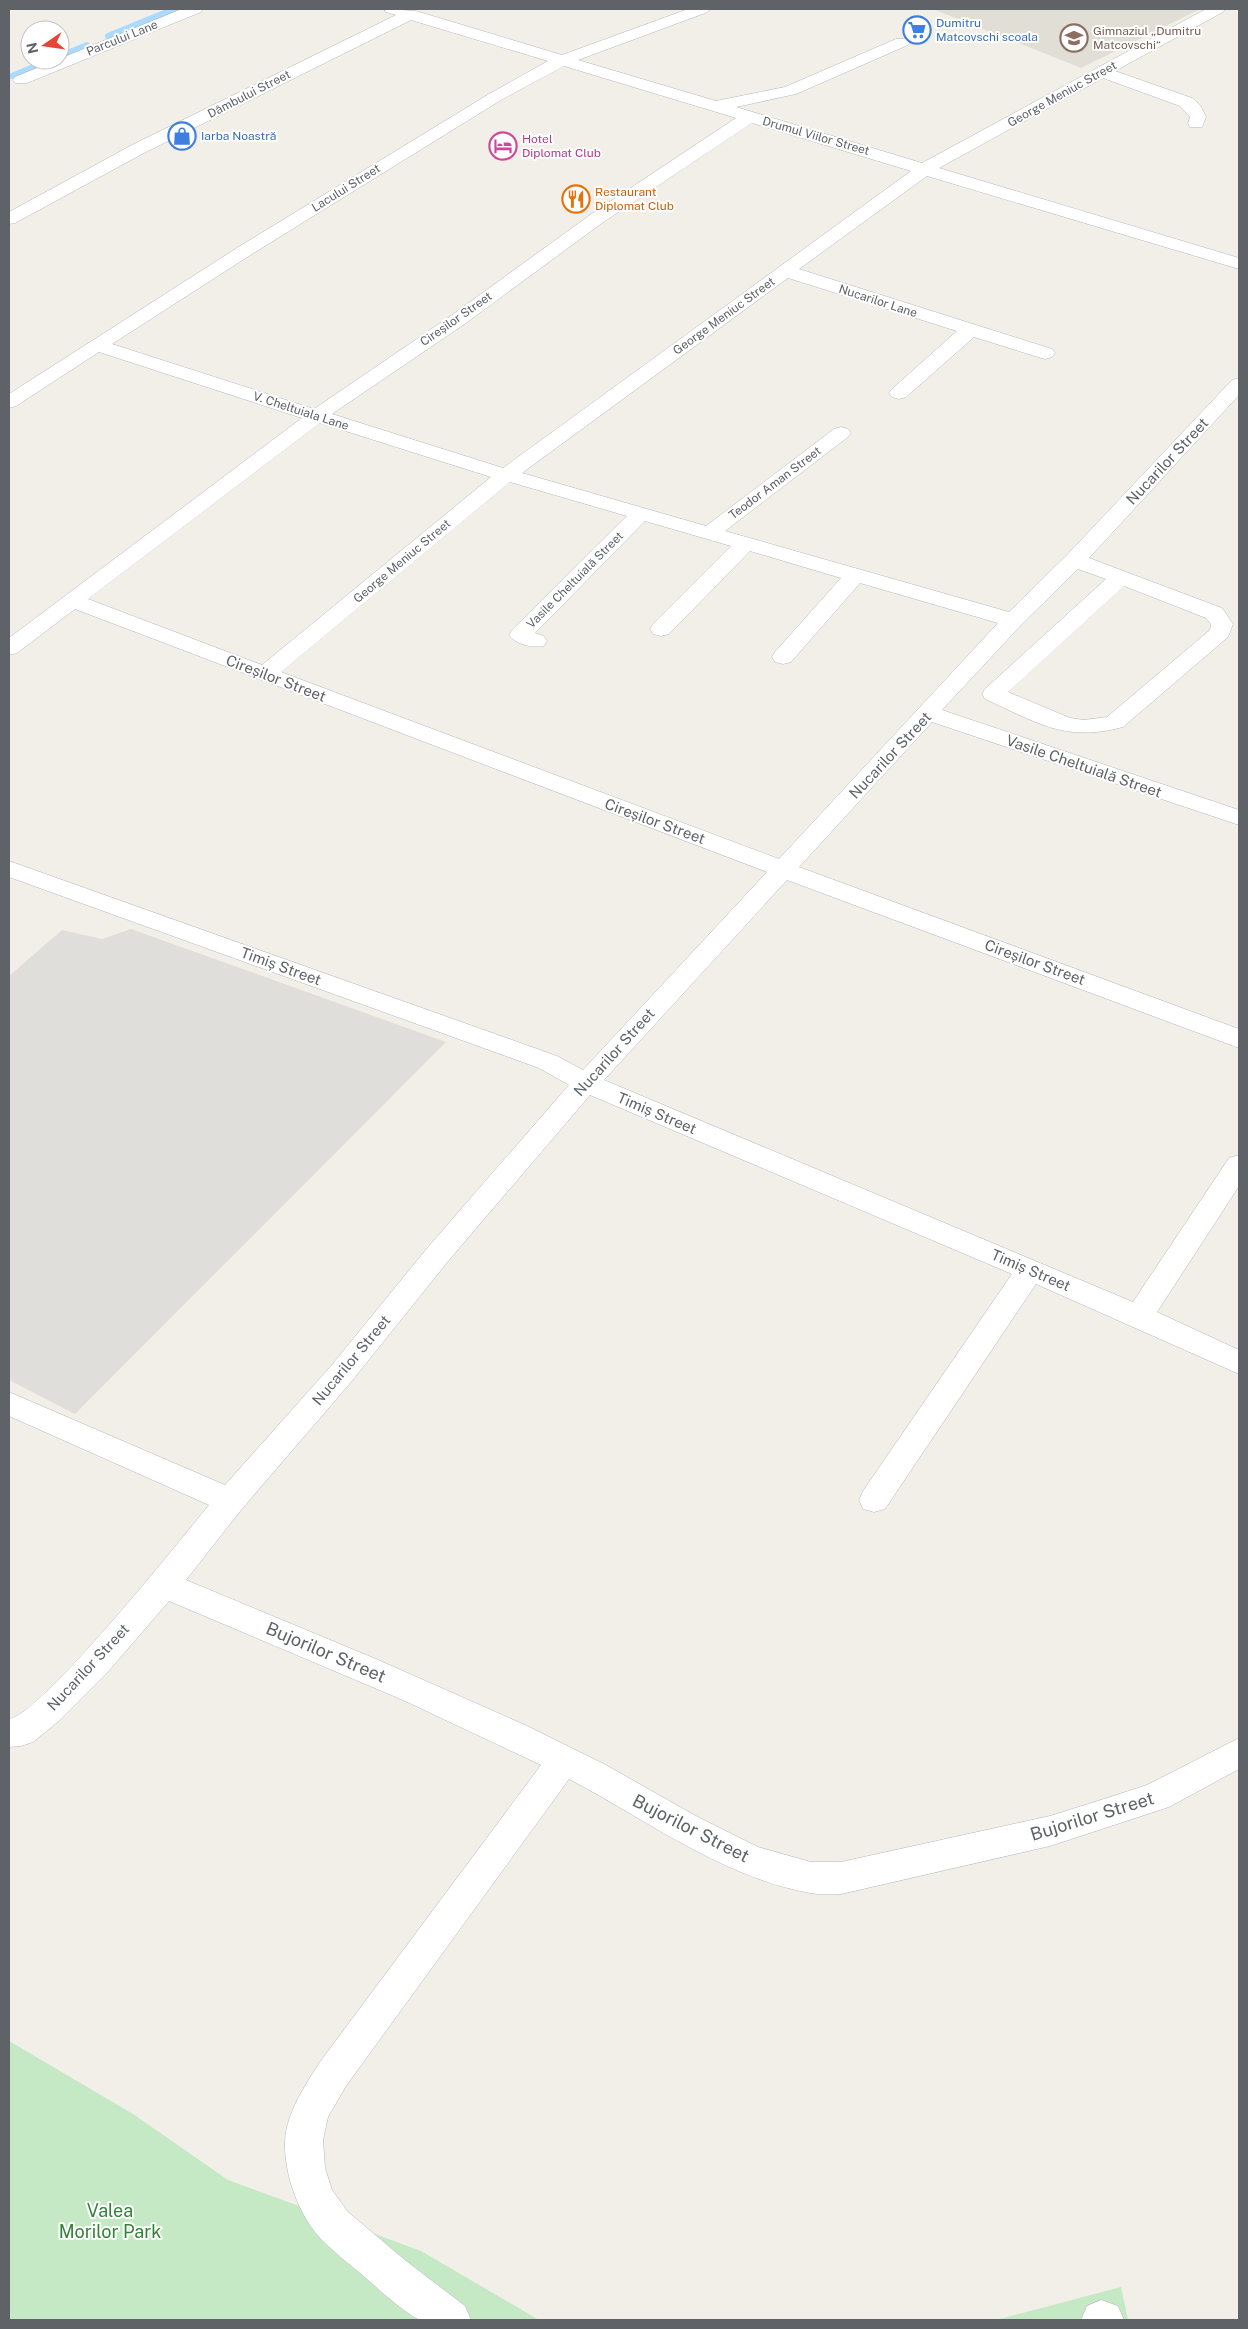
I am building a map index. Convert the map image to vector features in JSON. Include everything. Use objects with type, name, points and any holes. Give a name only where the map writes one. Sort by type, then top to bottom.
[{"type":"street","name":"Parcului Lane","points":[[21,80],[195,9]]},
{"type":"street","name":"Drumul Viilor Street","points":[[392,9],[564,59],[715,107],[1237,261]]},
{"type":"street","name":"Lacului Street","points":[[9,402],[96,345],[495,97],[564,59],[702,9]]},
{"type":"street","name":"George Meniuc Street","points":[[266,674],[506,475],[926,168],[1101,72],[1223,10]]},
{"type":"street","name":"Dâmbului Street","points":[[9,219],[138,150],[410,14]]},
{"type":"street","points":[[715,107],[790,91],[902,42]]},
{"type":"street","points":[[1101,72],[1186,102],[1194,109],[1198,117],[1196,123]]},
{"type":"street","name":"Cireșilor Street","points":[[9,648],[317,416],[402,356],[459,319],[596,219],[749,117]]},
{"type":"street","name":"Nucarilor Lane","points":[[786,271],[1044,353]]},
{"type":"street","points":[[898,393],[970,330]]},
{"type":"street","name":"V. Cheltuiala Lane","points":[[96,345],[506,475]]},
{"type":"street","name":"Nucarilor Street","points":[[9,1733],[21,1732],[48,1710],[94,1664],[164,1585],[230,1501],[586,1083],[1013,620],[1075,560],[1239,384]]},
{"type":"street","name":"Teodor Aman Street","points":[[709,533],[841,433]]},
{"type":"street","name":"Vasile Cheltuială Street","points":[[506,475],[1013,620]]},
{"type":"street","name":"Vasile Cheltuială Street","points":[[536,641],[520,635],[642,513]]},
{"type":"street","points":[[661,629],[746,544]]},
{"type":"street","points":[[1075,560],[1214,613],[1222,624],[1220,632],[1115,722],[1092,728],[1068,726],[993,694],[1121,578]]},
{"type":"street","points":[[783,657],[856,575]]},
{"type":"street","name":"Cireșilor Street","points":[[72,600],[784,869],[1239,1038]]},
{"type":"street","name":"Vasile Cheltuială Street","points":[[928,714],[1239,818]]},
{"type":"street","name":"Timiș Street","points":[[9,868],[548,1062],[586,1083],[1139,1316],[1239,1364]]},
{"type":"street","points":[[1139,1316],[1239,1165]]},
{"type":"street","points":[[874,1500],[1030,1270]]},
{"type":"street","points":[[9,1403],[230,1501]]},
{"type":"street","name":"Bujorilor Street","points":[[164,1585],[365,1667],[564,1760],[736,1854],[783,1872],[813,1878],[841,1878],[1050,1831],[1157,1796],[1239,1752]]},
{"type":"street","points":[[451,2320],[392,2275],[334,2225],[316,2200],[306,2168],[304,2140],[310,2112],[333,2074],[564,1760]]},
{"type":"shaded area","name":"Gimnaziul „Dumitru Matcovschi“","points":[[933,9],[1200,9],[1081,68]]},
{"type":"shaded area","points":[[131,929],[446,1042],[75,1414],[9,1380],[9,976],[62,930],[102,939]]},
{"type":"green space","name":"Valea Morilor Park","points":[[9,2041],[133,2114],[228,2180],[421,2251],[539,2320],[9,2320]]},
{"type":"green space","points":[[1121,2287],[1128,2320],[996,2320]]},
{"type":"waterway","points":[[108,36],[174,9]]},
{"type":"waterway","points":[[70,52],[87,45]]},
{"type":"waterway","points":[[12,76],[26,70]]},
{"type":"place","name":"Dumitru Matcovschi scoala","points":[[917,30]]},
{"type":"place","name":"Gimnaziul „Dumitru Matcovschi“","points":[[1074,38]]},
{"type":"place","name":"Iarba Noastră","points":[[182,136]]},
{"type":"place","name":"Hotel Diplomat Club","points":[[503,146]]},
{"type":"place","name":"Restaurant Diplomat Club","points":[[576,199]]}]
